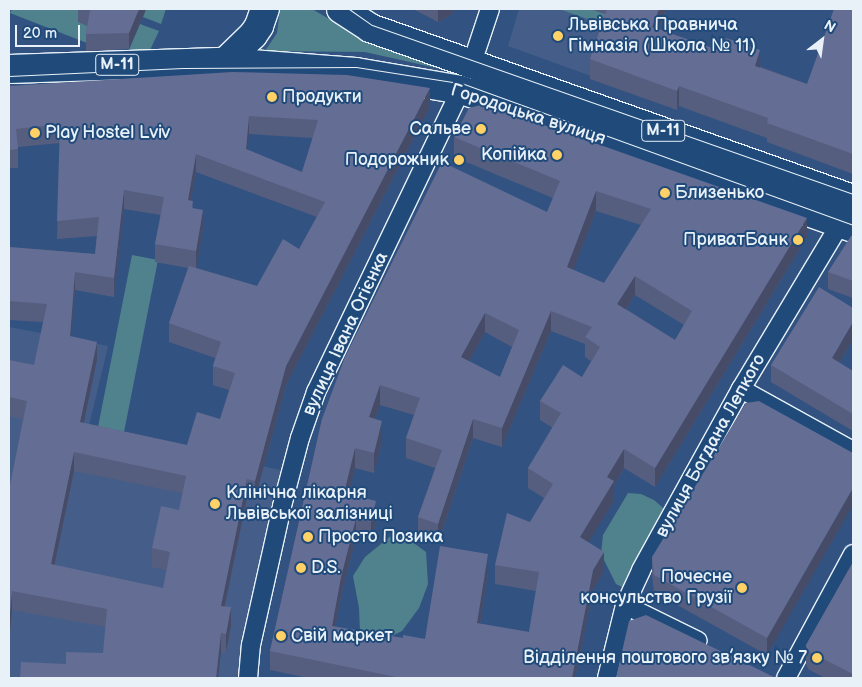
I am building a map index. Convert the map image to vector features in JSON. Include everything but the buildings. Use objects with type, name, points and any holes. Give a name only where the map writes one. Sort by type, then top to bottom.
[{"type":"main road","points":[[225,62],[253,35],[259,26],[265,9]]},
{"type":"main road","name":"М-11","points":[[341,9],[370,28],[472,63]]},
{"type":"main road","name":"Городоцька вулиця","points":[[9,69],[225,62],[356,72],[461,90],[850,213]]},
{"type":"main road","name":"Городоцька вулиця","points":[[472,63],[850,213]]},
{"type":"street","points":[[472,63],[490,9]]},
{"type":"street","name":"вулиця Івана Огієнка","points":[[248,678],[252,645],[282,506],[300,438],[316,392],[461,90]]},
{"type":"street","name":"вулиця Богдана Лепкого","points":[[607,678],[625,605],[641,570],[742,388],[850,213]]},
{"type":"street","points":[[742,388],[853,451]]},
{"type":"street","points":[[786,678],[853,554]]},
{"type":"street","points":[[625,605],[711,648]]},
{"type":"shaded area","name":"Львівська Правнича Гімназія (Школа № 11)","points":[[519,9],[614,9],[591,76],[508,46]]},
{"type":"shaded area","points":[[9,327],[108,346],[88,430],[285,471],[242,678],[9,678]]},
{"type":"green space","points":[[12,9],[77,9],[82,11],[90,27],[87,43],[10,13]]},
{"type":"green space","points":[[146,9],[166,9],[161,24],[143,17]]},
{"type":"green space","points":[[280,9],[312,9],[368,42],[443,62],[441,69],[365,52],[265,51],[277,33]]},
{"type":"green space","points":[[559,9],[591,9],[611,16],[608,26]]},
{"type":"green space","points":[[140,24],[159,31],[150,50],[128,52]]},
{"type":"green space","points":[[132,255],[158,260],[124,432],[98,427]]},
{"type":"green space","points":[[628,493],[641,494],[654,500],[663,508],[666,517],[624,588],[616,584],[601,554],[603,535]]},
{"type":"green space","points":[[392,535],[407,538],[426,552],[428,584],[419,608],[402,631],[385,639],[360,632],[359,608],[353,576],[365,557]]},
{"type":"tram line","points":[[349,9],[372,25],[853,194]]},
{"type":"tram line","points":[[9,76],[183,68],[356,67],[464,84],[853,225]]},
{"type":"place","name":"Львівська Правнича Гімназія (Школа № 11)","points":[[558,36]]},
{"type":"place","name":"Продукти","points":[[272,97]]},
{"type":"place","name":"Сальве","points":[[481,129]]},
{"type":"place","name":"Play Hostel Lviv","points":[[35,133]]},
{"type":"place","name":"Копійка","points":[[557,155]]},
{"type":"place","name":"Подорожник","points":[[459,160]]},
{"type":"place","name":"Близенько","points":[[665,193]]},
{"type":"place","name":"ПриватБанк","points":[[798,240]]},
{"type":"place","name":"Клінічна лікарня Львівської залізниці","points":[[215,504]]},
{"type":"place","name":"Просто Позика","points":[[308,537]]},
{"type":"place","name":"D.S.","points":[[301,568]]},
{"type":"place","name":"Почесне консульство Грузії","points":[[742,588]]},
{"type":"place","name":"Свій маркет","points":[[281,636]]},
{"type":"place","name":"Відділення поштового зв’язку № 7","points":[[817,658]]}]
